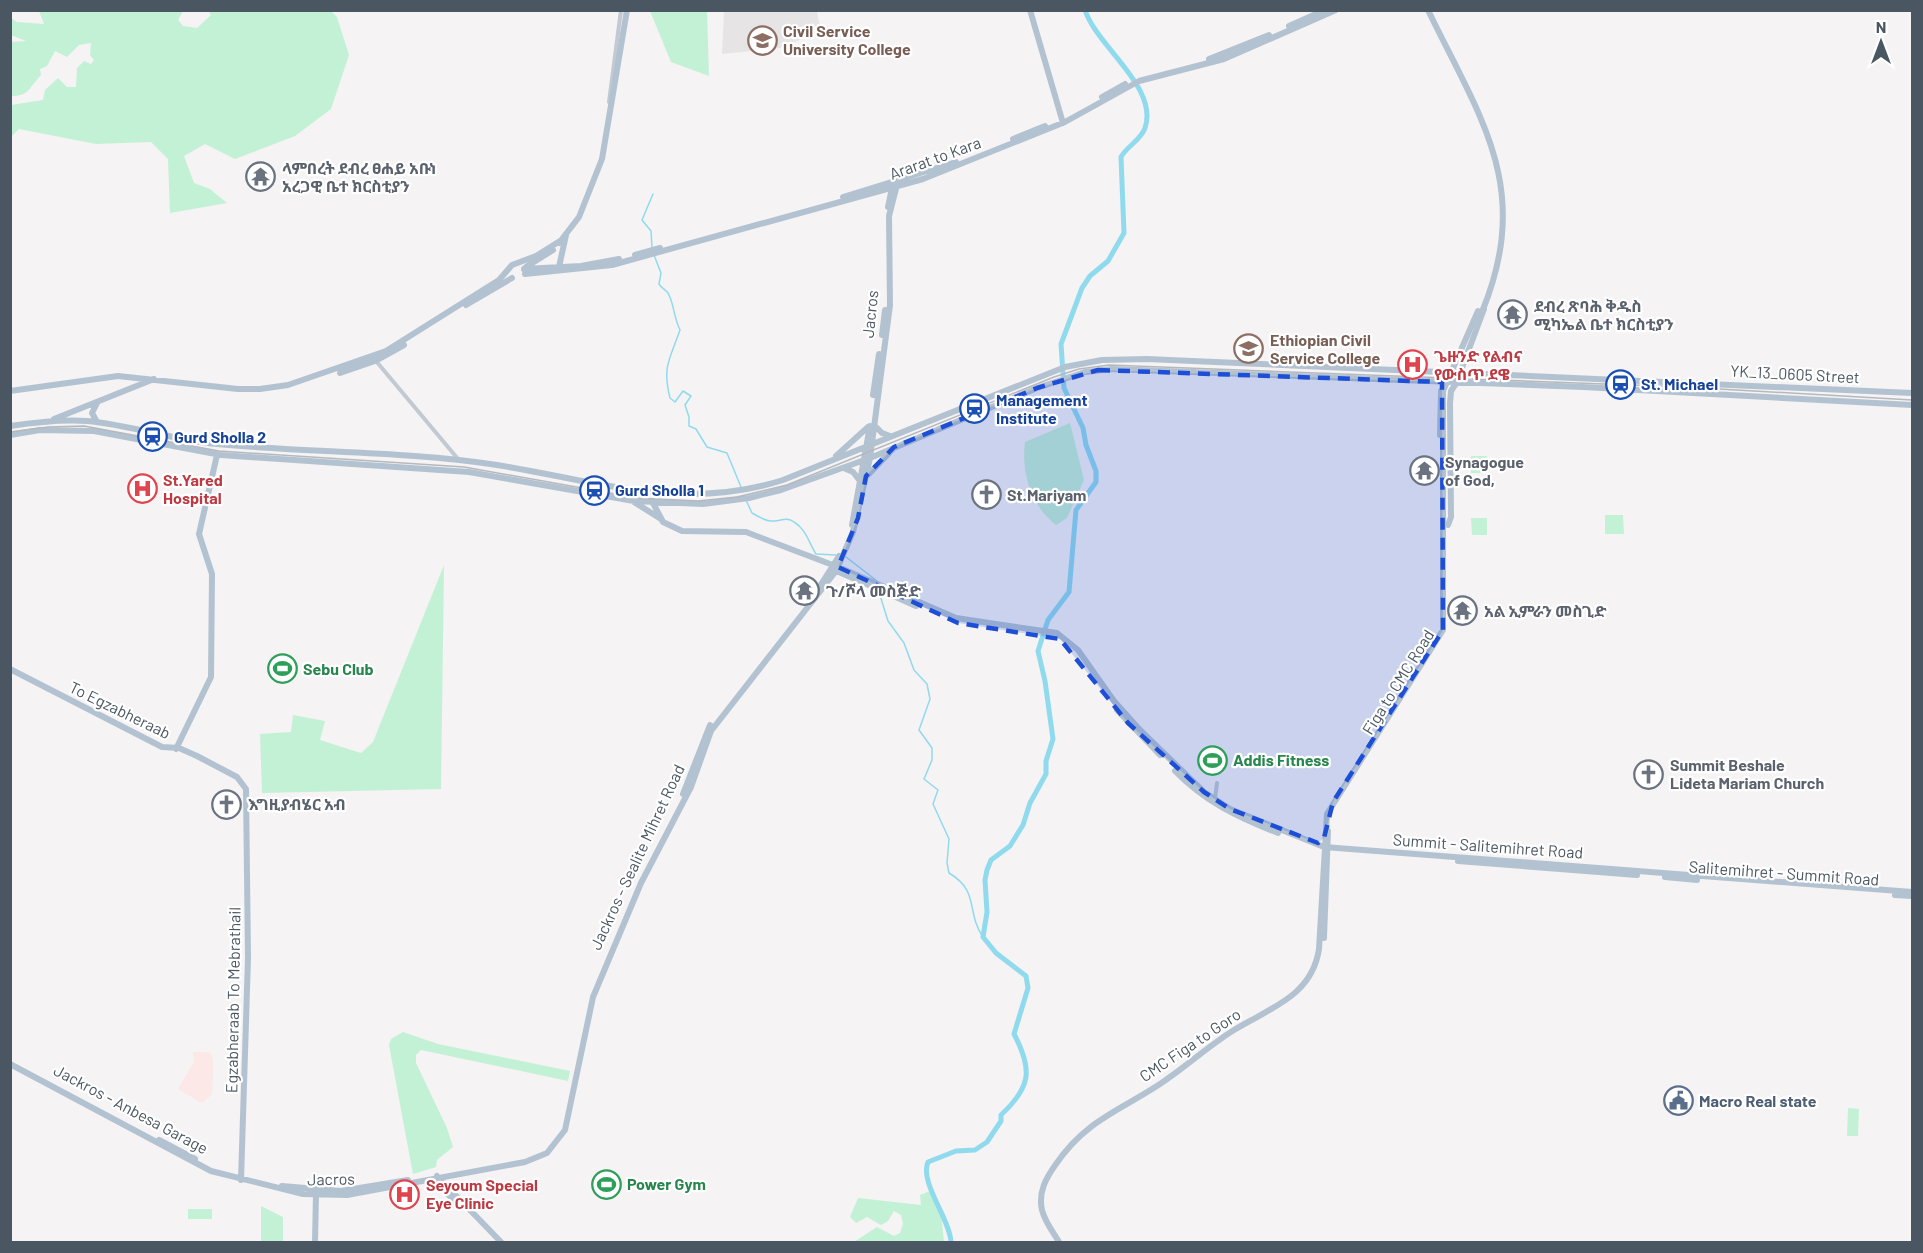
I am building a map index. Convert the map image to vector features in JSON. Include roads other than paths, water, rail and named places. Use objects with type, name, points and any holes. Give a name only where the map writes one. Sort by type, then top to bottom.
[{"type":"main road","points":[[510,275],[518,280],[523,269],[551,252],[579,217],[600,163],[627,10]]},
{"type":"main road","points":[[1032,10],[1063,121]]},
{"type":"main road","name":"Ararat to Kara","points":[[1308,20],[1325,10]]},
{"type":"main road","name":"Ararat to Kara","points":[[523,269],[590,269],[895,185],[1063,121],[1147,76],[1238,49],[1336,10]]},
{"type":"main road","points":[[1428,10],[1483,120],[1498,166],[1502,237],[1495,270],[1481,309],[1442,396],[1446,521]]},
{"type":"main road","name":"Jacros","points":[[866,459],[888,304],[886,221],[895,185]]},
{"type":"main road","points":[[559,267],[566,233]]},
{"type":"main road","name":"Ararat to Kara","points":[[523,269],[602,262],[654,252]]},
{"type":"main road","points":[[10,393],[118,380],[260,389],[312,380],[374,359],[510,275],[512,265],[523,269]]},
{"type":"main road","points":[[1448,373],[1472,319],[1481,309]]},
{"type":"main road","points":[[1460,373],[1483,316],[1481,309]]},
{"type":"main road","name":"YK_13_0605 Street","points":[[48,421],[97,423],[215,444],[458,459],[644,493],[691,495],[747,490],[783,480],[1051,372],[1102,360],[1138,358],[1912,393]]},
{"type":"main road","name":"YK_13_0605 Street","points":[[10,437],[36,431],[94,431],[219,455],[469,472],[634,501],[667,504],[738,500],[781,490],[866,459],[1056,381],[1098,370],[1140,368],[1583,387],[1912,405]]},
{"type":"main road","points":[[1583,377],[1583,387]]},
{"type":"main road","points":[[10,426],[48,421],[151,381]]},
{"type":"main road","points":[[1442,382],[1439,411],[1442,518],[1446,521]]},
{"type":"main road","points":[[1446,521],[1451,517],[1450,402],[1451,391],[1457,382]]},
{"type":"main road","points":[[97,403],[92,413],[97,423]]},
{"type":"main road","points":[[830,462],[872,424],[882,433],[894,436]]},
{"type":"main road","points":[[866,476],[894,447]]},
{"type":"main road","points":[[296,450],[296,461]]},
{"type":"main road","points":[[178,749],[209,685],[213,636],[212,574],[199,534],[219,455]]},
{"type":"main road","points":[[697,763],[719,719],[834,568],[858,518],[866,476],[866,459]]},
{"type":"main road","points":[[841,555],[852,524],[866,459]]},
{"type":"main road","points":[[843,468],[853,472],[860,481]]},
{"type":"main road","points":[[634,501],[682,531],[746,532],[963,624],[1039,630],[1067,639],[1078,650],[1114,701],[1139,731],[1182,778],[1210,802],[1267,829],[1326,849]]},
{"type":"main road","points":[[653,503],[661,519]]},
{"type":"main road","points":[[661,519],[667,504]]},
{"type":"main road","name":"Figa to CMC Road","points":[[1326,849],[1329,824],[1335,804],[1443,639],[1448,618],[1446,521]]},
{"type":"main road","points":[[1326,849],[1324,838],[1326,819],[1333,802],[1442,634],[1445,622],[1446,571]]},
{"type":"main road","name":"To Egzabheraab","points":[[10,669],[162,747],[178,749],[222,768],[243,783],[248,825]]},
{"type":"main road","points":[[1139,731],[1215,800],[1230,809],[1326,849]]},
{"type":"main road","name":"Jacros","points":[[243,1179],[305,1195],[456,1176],[535,1160],[547,1153],[559,1141],[568,1118],[593,997],[641,883],[675,820],[697,763]]},
{"type":"main road","name":"Jackros - Sealite Mihret Road","points":[[436,1179],[530,1158],[545,1150],[556,1138],[563,1121],[591,992],[638,882],[674,814],[697,763]]},
{"type":"main road","name":"Egzabheraab To Mebrathail","points":[[243,1179],[250,1002],[248,825]]},
{"type":"main road","points":[[1313,843],[1324,838]]},
{"type":"main road","name":"Salitemihret - Summit Road","points":[[1326,849],[1400,858],[1912,894]]},
{"type":"main road","name":"Summit - Salitemihret Road","points":[[1326,849],[1650,874]]},
{"type":"main road","name":"CMC Figa to Goro","points":[[1061,1242],[1045,1218],[1041,1196],[1046,1179],[1068,1146],[1103,1116],[1163,1082],[1226,1035],[1298,992],[1311,976],[1317,962],[1323,916],[1326,849]]},
{"type":"main road","points":[[1061,1242],[1047,1217],[1044,1200],[1046,1187],[1064,1156],[1098,1122],[1158,1088],[1229,1035],[1305,991],[1322,959],[1323,916]]},
{"type":"main road","name":"Jacros","points":[[11,1063],[168,1150],[228,1177],[316,1193]]},
{"type":"main road","name":"Jackros - Anbesa Garage","points":[[11,1063],[204,1164],[243,1179]]},
{"type":"main road","points":[[450,1191],[449,1182],[456,1176]]},
{"type":"main road","points":[[436,1179],[501,1242]]},
{"type":"main road","points":[[436,1179],[495,1242]]},
{"type":"main road","points":[[315,1242],[316,1193]]},
{"type":"main road","points":[[305,1195],[315,1208]]},
{"type":"street","points":[[610,104],[621,10]]},
{"type":"street","points":[[374,359],[458,459]]},
{"type":"street","points":[[1215,800],[1217,783]]},
{"type":"waterway","points":[[951,1242],[946,1223],[928,1180],[926,1170],[928,1162],[956,1151],[975,1150],[987,1142],[1001,1121],[1001,1115],[1018,1096],[1026,1078],[1024,1058],[1014,1034],[1028,988],[1026,976],[996,953],[983,937],[987,912],[985,880],[991,860],[1010,846],[1023,825],[1030,803],[1046,774],[1046,761],[1053,739],[1045,681],[1038,651],[1048,620],[1069,592],[1076,510],[1096,482],[1096,471],[1086,445],[1083,428],[1064,388],[1061,344],[1082,288],[1090,276],[1108,261],[1124,233],[1121,157],[1143,132],[1147,113],[1143,97],[1135,82],[1101,38],[1085,10]]},
{"type":"waterway","points":[[652,248],[651,231],[642,220],[653,194]]},
{"type":"waterway","points":[[654,255],[661,273],[659,284],[669,295],[680,330],[667,370],[670,398],[675,402],[683,391],[691,396],[685,405],[689,426],[696,429],[707,447],[727,453],[741,487]]},
{"type":"waterway","points":[[746,500],[752,513],[761,518],[770,521],[788,519],[798,525],[816,554],[836,555]]},
{"type":"waterway","points":[[846,557],[877,581]]},
{"type":"waterway","points":[[878,589],[888,621],[904,643],[914,670],[927,684],[930,699],[919,730],[932,748],[932,760],[924,779],[938,790],[933,804],[949,839],[947,863],[949,873],[965,887],[983,937]]},
{"type":"tram line","points":[[10,432],[48,427],[84,426],[219,451],[464,467],[638,498],[698,501],[737,497],[787,485],[1054,377],[1079,369],[1109,365],[1684,387],[1912,400]]},
{"type":"place","name":"Civil Service University College","points":[[762,40]]},
{"type":"place","name":"ላምበረት ደብረ ፀሐይ አቡነ አረጋዊ ቤተ ክርስቲያን","points":[[261,177]]},
{"type":"place","name":"ደብረ ጽባሕ ቅዱስ ሚካኤል ቤተ ክርስቲያን","points":[[1513,315]]},
{"type":"place","name":"Ethiopian Civil Service College","points":[[1249,349]]},
{"type":"place","name":"ጌዙንድ የልብና የውስጥ ደዌ","points":[[1413,365]]},
{"type":"place","name":"St. Michael","points":[[1620,384]]},
{"type":"place","name":"Management Institute","points":[[975,409]]},
{"type":"place","name":"Gurd Sholla 2","points":[[153,437]]},
{"type":"place","name":"Synagogue of God,","points":[[1424,471]]},
{"type":"place","name":"St.Yared Hospital","points":[[142,489]]},
{"type":"place","name":"Gurd Sholla 1","points":[[594,490]]},
{"type":"place","name":"St.Mariyam","points":[[986,495]]},
{"type":"place","name":"ጉ/ሾላ መስጅድ","points":[[805,591]]},
{"type":"place","name":"አል ኢምራን መስጊድ","points":[[1463,611]]},
{"type":"place","name":"Sebu Club","points":[[282,669]]},
{"type":"place","name":"Addis Fitness","points":[[1212,760]]},
{"type":"place","name":"Summit Beshale Lideta Mariam Church","points":[[1649,774]]},
{"type":"place","name":"እግዚያብሄር አብ","points":[[227,804]]},
{"type":"place","name":"Macro Real state","points":[[1678,1101]]},
{"type":"place","name":"Power Gym","points":[[606,1184]]},
{"type":"place","name":"Seyoum Special Eye Clinic","points":[[405,1194]]}]
